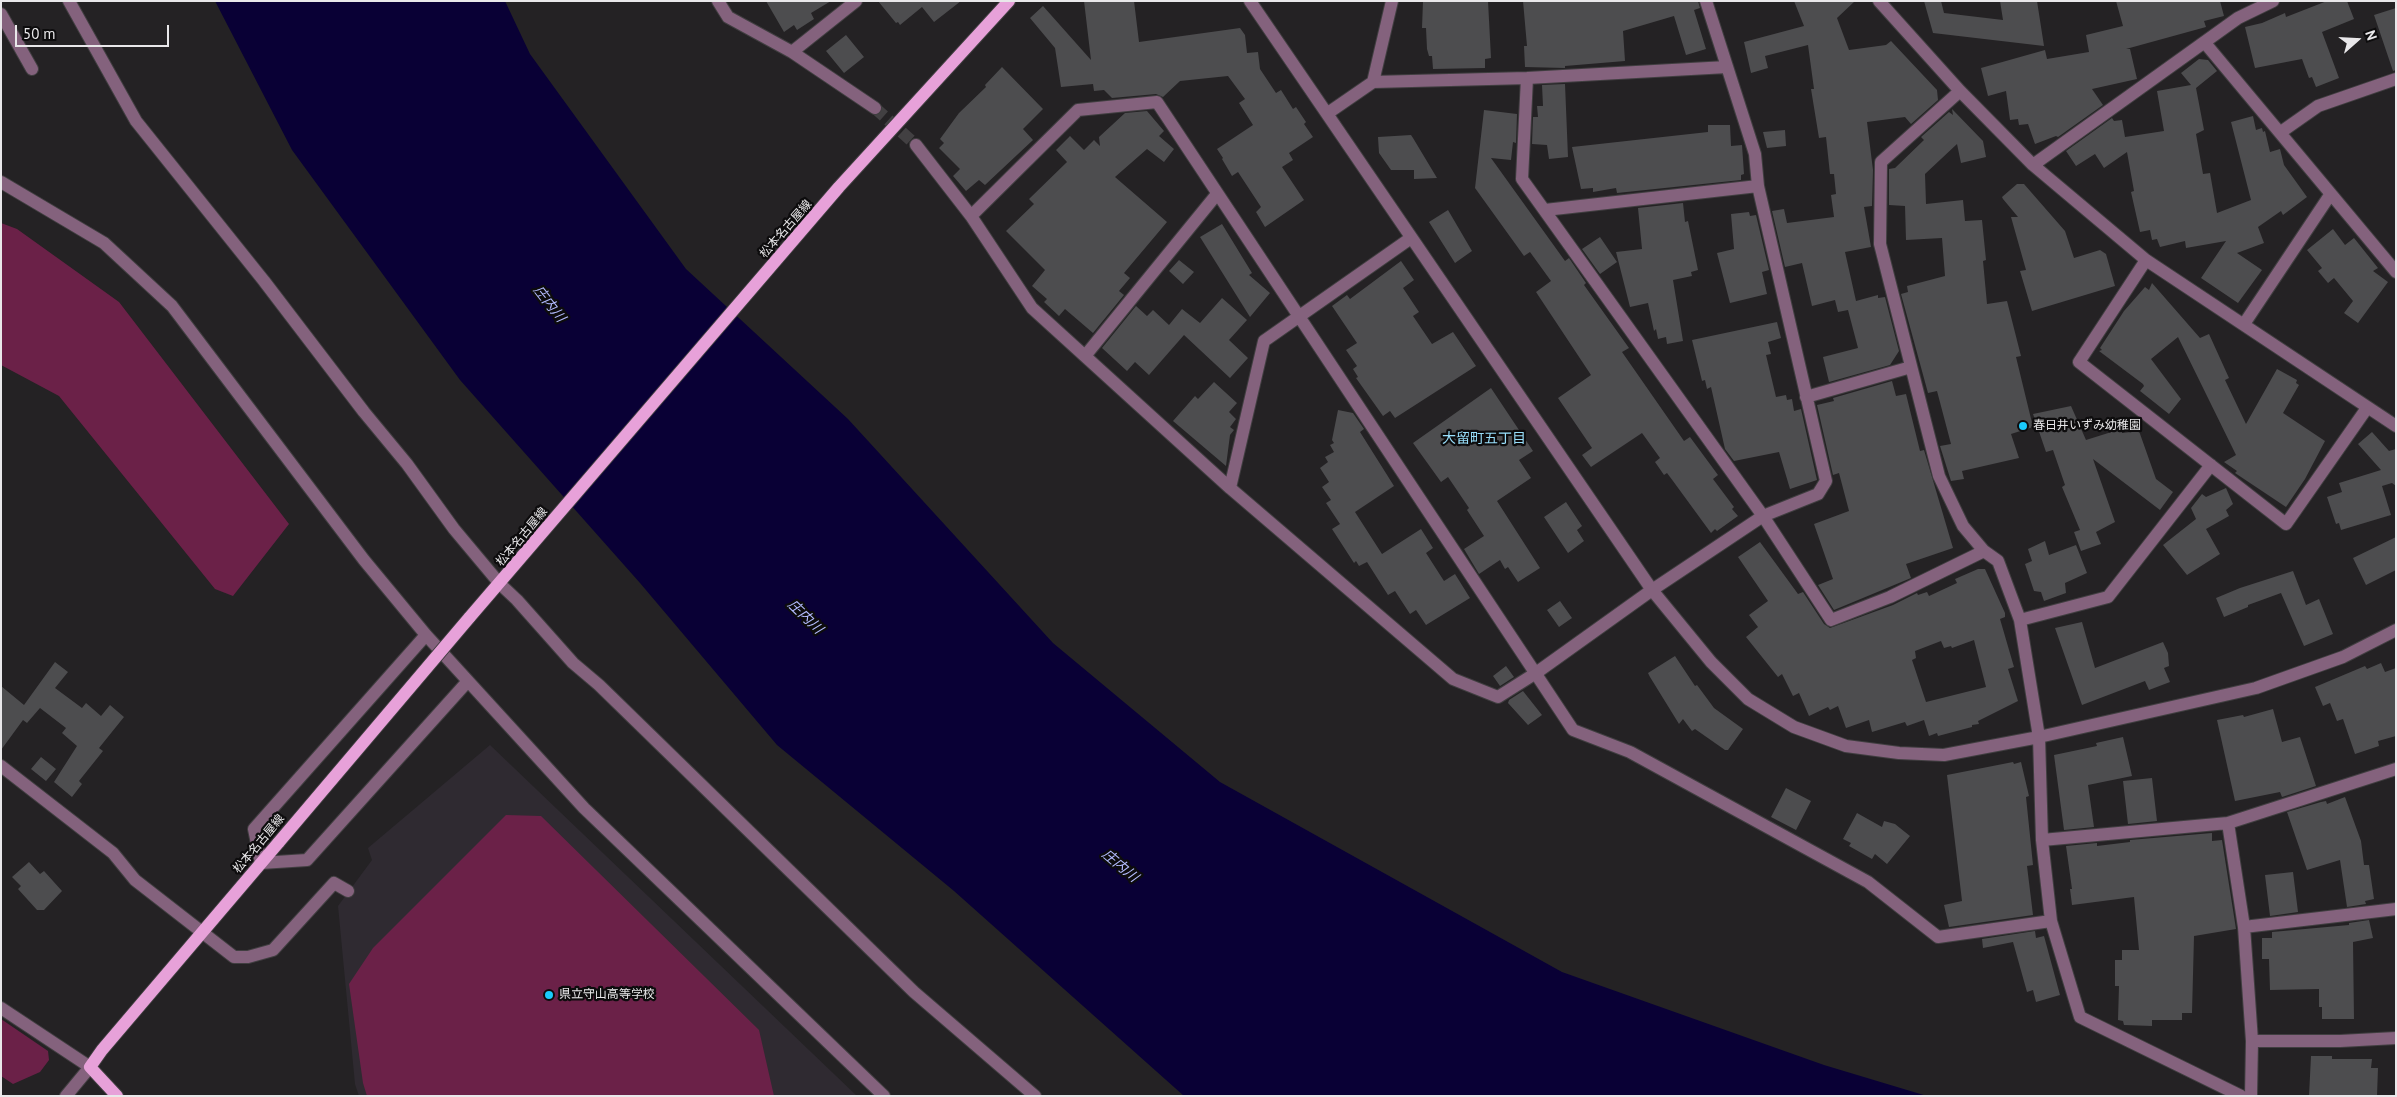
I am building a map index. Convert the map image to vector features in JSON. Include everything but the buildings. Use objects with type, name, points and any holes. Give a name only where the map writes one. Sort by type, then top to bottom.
[{"type":"main road","name":"松本名古屋線","points":[[90,1068],[469,618],[832,196],[1009,1]]},
{"type":"main road","points":[[90,1068],[117,1096]]},
{"type":"street","points":[[68,1],[136,121],[406,464],[454,529],[500,584],[573,663],[599,686],[914,992],[1035,1096]]},
{"type":"street","points":[[718,1],[728,17],[792,52],[875,108]]},
{"type":"street","points":[[792,52],[856,1]]},
{"type":"street","points":[[1250,1],[1652,590],[1711,662],[1748,699],[1794,727],[1846,746],[1899,753],[1944,755],[2039,737],[2256,688],[2343,657],[2396,630]]},
{"type":"street","points":[[1373,82],[1392,1]]},
{"type":"street","points":[[916,145],[971,216],[1032,308],[1230,488],[1453,679],[1498,697],[1536,673],[1652,590],[1762,516],[1818,494],[1826,481],[1758,186],[1755,154],[1706,1]]},
{"type":"street","points":[[1879,1],[1960,90],[2033,165],[2146,260],[2396,426]]},
{"type":"street","points":[[2033,165],[2238,18],[2273,1]]},
{"type":"street","points":[[1,14],[32,70]]},
{"type":"street","points":[[2205,43],[2396,272]]},
{"type":"street","points":[[1328,113],[1373,82],[1526,78],[1727,67]]},
{"type":"street","points":[[1526,78],[1522,179],[1762,516],[1831,620],[1890,596],[1984,551]]},
{"type":"street","points":[[2281,132],[2318,106],[2396,80]]},
{"type":"street","points":[[1960,90],[1881,162],[1880,244],[1939,476],[1963,526],[1984,551],[1998,561],[2020,620],[2039,737],[2042,840],[2050,921],[2080,1017],[2241,1096]]},
{"type":"street","points":[[971,216],[1078,110],[1157,102],[1573,730],[1630,752],[1868,882],[1938,937],[2050,921]]},
{"type":"street","points":[[1,182],[104,243],[172,306],[364,560],[426,635],[584,808],[884,1096]]},
{"type":"street","points":[[1545,210],[1758,186]]},
{"type":"street","points":[[1084,356],[1217,194]]},
{"type":"street","points":[[2244,324],[2330,195]]},
{"type":"street","points":[[1230,488],[1264,341],[1298,315],[1411,238]]},
{"type":"street","points":[[2146,260],[2078,362],[2286,524],[2367,408]]},
{"type":"street","points":[[1806,397],[1911,367]]},
{"type":"street","points":[[2020,620],[2108,597],[2211,465]]},
{"type":"street","points":[[426,635],[254,830],[261,863],[307,860],[468,681]]},
{"type":"street","points":[[1,766],[113,853],[135,880],[234,957],[248,957],[272,950],[334,883],[348,891]]},
{"type":"street","points":[[2042,840],[2228,823],[2396,769]]},
{"type":"street","points":[[2228,823],[2244,927],[2252,1041],[2251,1096]]},
{"type":"street","points":[[2244,927],[2396,909]]},
{"type":"street","points":[[1,1008],[90,1068],[66,1096]]},
{"type":"street","points":[[2252,1041],[2340,1041],[2396,1038]]},
{"type":"shaded area","points":[[1,223],[17,229],[119,302],[289,524],[233,596],[215,589],[59,396],[1,365]]},
{"type":"shaded area","name":"県立守山高等学校","points":[[490,745],[857,1096],[359,1096],[355,1084],[338,906],[372,860],[368,848]]},
{"type":"shaded area","name":"県立守山高等学校","points":[[506,815],[541,816],[759,1030],[774,1096],[367,1096],[363,1083],[349,984],[373,948]]},
{"type":"shaded area","points":[[1,1019],[48,1051],[49,1060],[40,1072],[13,1084],[1,1076]]},
{"type":"water","name":"庄内川","points":[[215,1],[505,1],[530,54],[686,269],[848,419],[1053,643],[1220,782],[1562,972],[1824,1065],[1927,1096],[1184,1096],[954,891],[777,745],[640,583],[460,380],[292,150]]},
{"type":"tunnel","points":[[875,108],[916,145]]},
{"type":"place","name":"春日井いずみ幼稚園","points":[[2023,426]]},
{"type":"place","name":"県立守山高等学校","points":[[549,995]]},
{"type":"district","name":"大留町五丁目","points":[[1484,439]]}]
